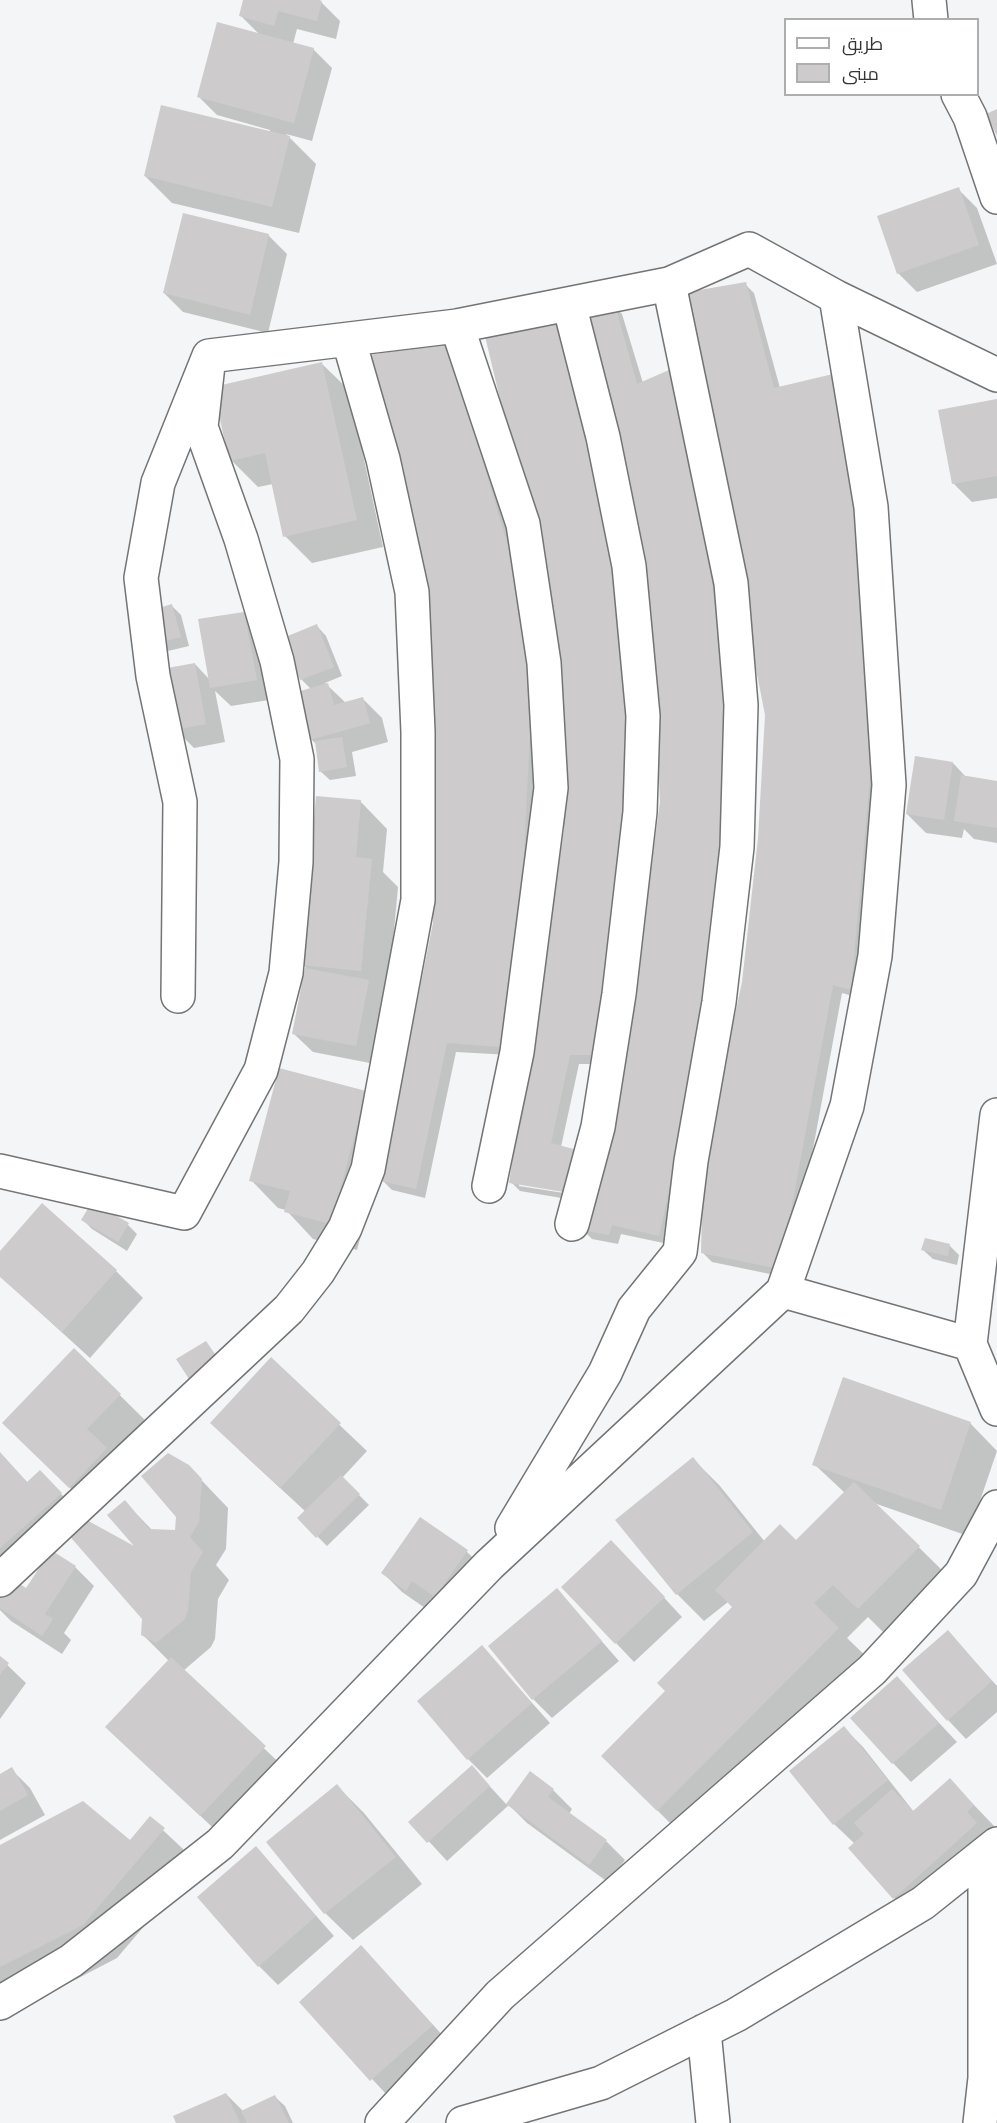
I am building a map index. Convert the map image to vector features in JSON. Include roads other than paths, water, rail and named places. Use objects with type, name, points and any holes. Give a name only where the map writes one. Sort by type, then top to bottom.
[{"type":"street","points":[[929,0],[931,18]]},
{"type":"street","points":[[959,96],[970,117],[997,197]]},
{"type":"street","points":[[209,356],[349,341],[457,326],[569,304],[669,284],[748,249],[836,297],[997,375]]},
{"type":"street","points":[[489,1565],[605,1373],[634,1309],[680,1252],[691,1161],[719,1002],[737,847],[741,705],[730,583],[669,284]]},
{"type":"street","points":[[0,2003],[71,1961],[220,1844],[489,1565],[783,1291],[847,1106],[874,956],[889,785],[871,507],[836,297]]},
{"type":"street","points":[[569,304],[603,437],[629,566],[643,716],[640,812],[619,994],[598,1127],[572,1224]]},
{"type":"street","points":[[457,326],[523,524],[544,663],[551,788],[517,1052],[489,1186]]},
{"type":"street","points":[[0,1580],[289,1309],[318,1272],[345,1228],[368,1169],[418,900],[418,732],[412,592],[383,459],[349,341]]},
{"type":"street","points":[[178,996],[180,802],[153,676],[141,578],[158,483],[209,356]]},
{"type":"street","points":[[0,1171],[184,1213],[261,1071],[283,984],[296,862],[297,759],[277,661],[241,539],[201,427],[209,356]]},
{"type":"street","points":[[997,1115],[970,1344],[997,1409]]},
{"type":"street","points":[[783,1291],[970,1344]]},
{"type":"street","points":[[382,2123],[500,1995],[872,1670],[961,1575],[997,1508]]},
{"type":"street","points":[[463,2123],[601,2083],[736,2015],[923,1904],[991,1849]]},
{"type":"street","points":[[980,2123],[985,2078],[991,1849]]},
{"type":"street","points":[[704,2031],[713,2123]]}]
